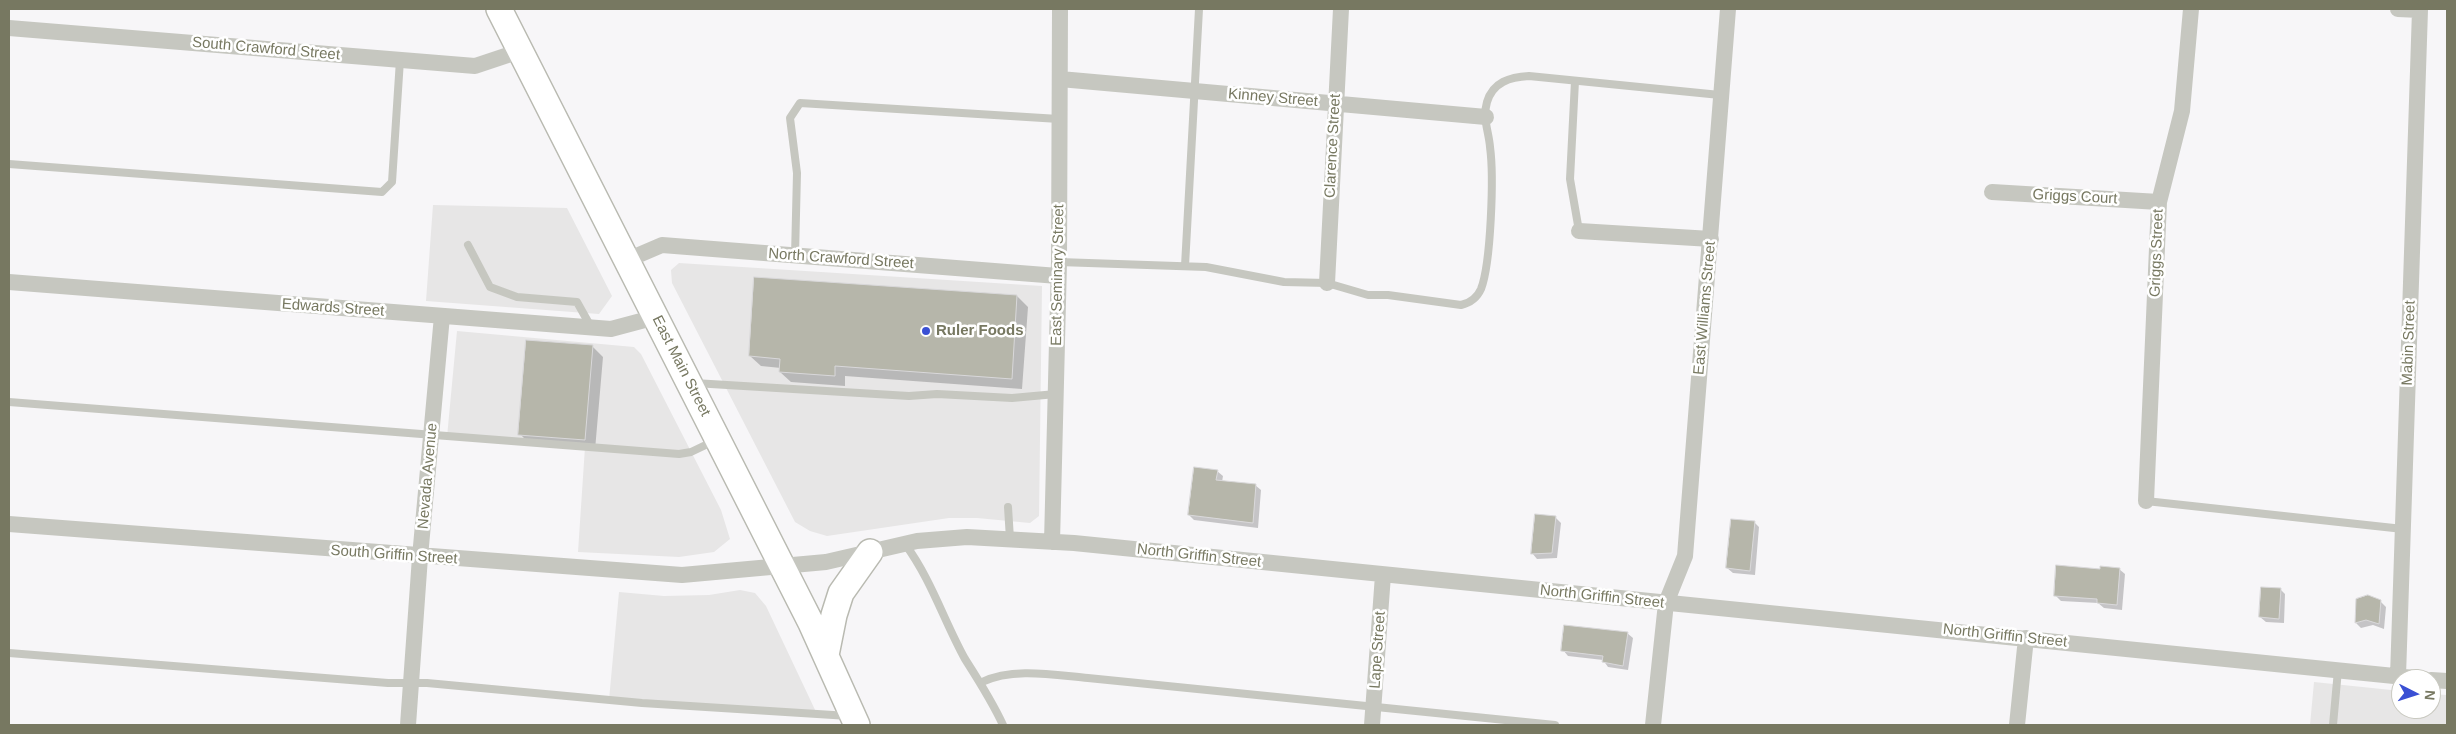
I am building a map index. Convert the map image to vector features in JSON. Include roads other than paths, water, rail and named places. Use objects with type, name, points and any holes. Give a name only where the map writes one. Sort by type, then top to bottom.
[{"type":"main road","name":"East Main Street","points":[[499,9],[718,439],[826,655],[856,721]]},
{"type":"main road","points":[[826,655],[834,615],[841,593],[870,552]]},
{"type":"street","name":"East Seminary Street","points":[[1052,542],[1058,269],[1060,9]]},
{"type":"street","name":"Clarence Street","points":[[1326,283],[1341,9]]},
{"type":"street","name":"East Williams Street","points":[[1653,725],[1666,603],[1685,556],[1728,9]]},
{"type":"street","name":"Griggs Street","points":[[2146,501],[2159,202],[2182,111],[2191,9]]},
{"type":"street","name":"Mabin Street","points":[[2398,9],[2420,10],[2398,669]]},
{"type":"street","name":"South Crawford Street","points":[[9,28],[475,66],[520,51]]},
{"type":"street","name":"Kinney Street","points":[[1060,79],[1486,117]]},
{"type":"street","name":"Griggs Court","points":[[1992,192],[2159,202]]},
{"type":"street","points":[[1579,231],[1711,239]]},
{"type":"street","name":"North Crawford Street","points":[[627,260],[662,245],[795,256],[1058,269]]},
{"type":"street","name":"Edwards Street","points":[[9,282],[611,329],[656,317]]},
{"type":"street","name":"Nevada Avenue","points":[[408,725],[420,557],[442,316]]},
{"type":"street","name":"South Griffin Street","points":[[9,524],[420,557],[682,575],[780,565]]},
{"type":"street","name":"North Griffin Street","points":[[780,565],[826,562],[904,544],[967,537],[1052,542],[2391,675]]},
{"type":"street","name":"Lape Street","points":[[1372,725],[1383,576]]},
{"type":"street","points":[[2017,725],[2026,638]]},
{"type":"lane","points":[[1185,266],[1199,9]]},
{"type":"lane","points":[[9,164],[382,192],[392,182],[400,60]]},
{"type":"lane","points":[[1058,269],[1206,267],[1284,282],[1326,283],[1368,295],[1388,295],[1461,305],[1469,303],[1477,296],[1480,290],[1486,266],[1491,198],[1490,146],[1485,130],[1487,103],[1502,81],[1513,77],[1529,76],[1720,95]]},
{"type":"lane","points":[[1576,81],[1570,179],[1579,231]]},
{"type":"lane","points":[[795,256],[798,173],[790,118],[800,103],[1059,119]]},
{"type":"lane","points":[[468,245],[490,287],[517,297],[577,302],[591,327]]},
{"type":"lane","points":[[689,382],[909,396],[937,394],[1012,398],[1056,394]]},
{"type":"lane","points":[[9,402],[679,454],[691,452],[718,439]]},
{"type":"lane","points":[[2146,501],[2403,529]]},
{"type":"lane","points":[[1008,506],[1010,540]]},
{"type":"lane","points":[[904,544],[918,562],[965,658],[982,682],[1003,725]]},
{"type":"lane","points":[[9,653],[388,683],[411,683],[856,721]]},
{"type":"lane","points":[[2334,725],[2338,670]]},
{"type":"lane","points":[[982,682],[995,676],[1027,674],[1079,677],[1499,723],[1555,725]]},
{"type":"place","name":"Ruler Foods","points":[[926,331]]}]
